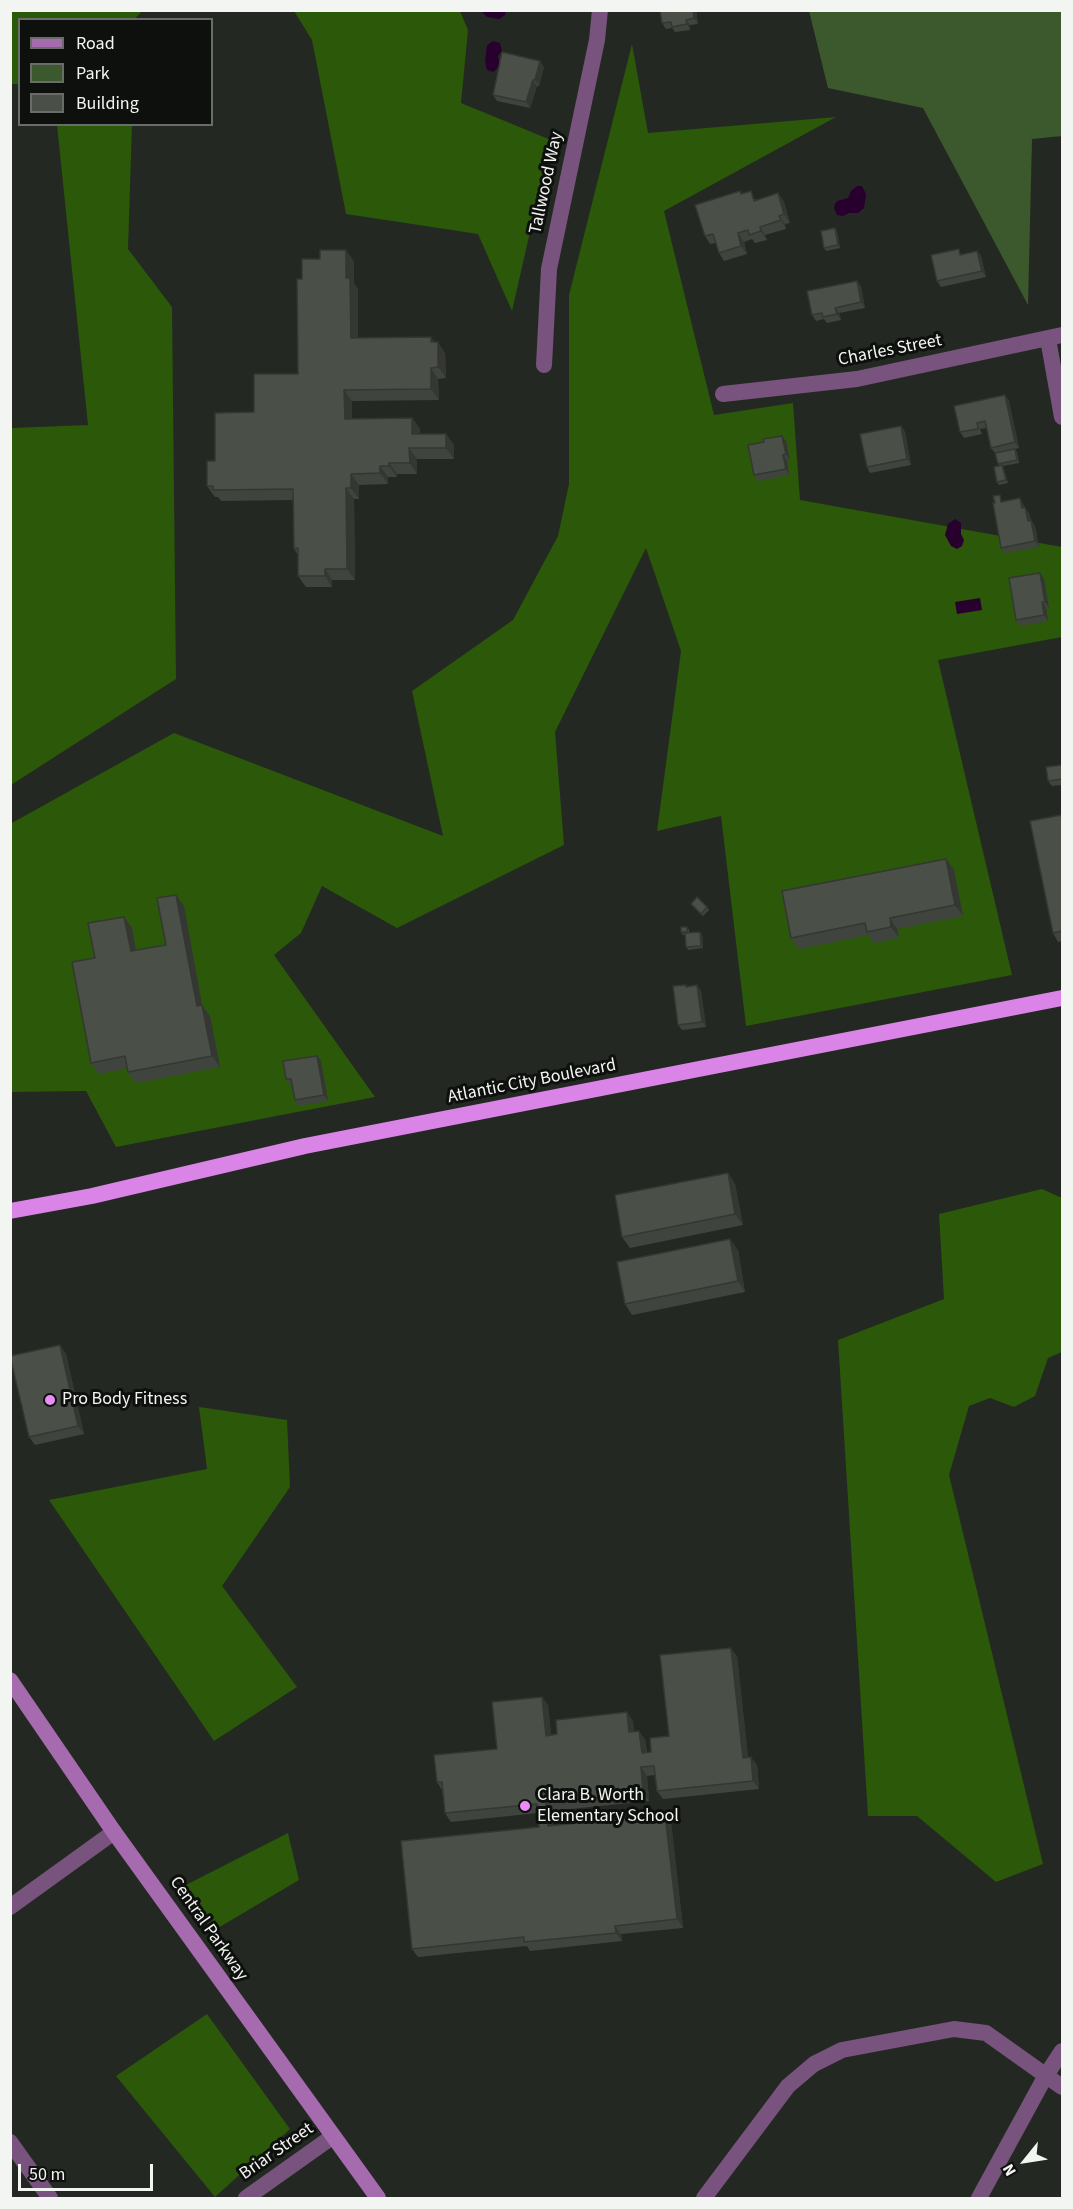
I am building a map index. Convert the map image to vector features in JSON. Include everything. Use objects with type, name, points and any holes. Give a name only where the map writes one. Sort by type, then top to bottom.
[{"type":"highway","name":"Atlantic City Boulevard","points":[[10,1211],[92,1196],[305,1146],[1062,998]]},
{"type":"main road","name":"Central Parkway","points":[[10,1680],[114,1832],[378,2199]]},
{"type":"street","name":"Tallwood Way","points":[[544,365],[549,269],[597,40],[600,10]]},
{"type":"street","name":"Charles Street","points":[[723,394],[856,379],[1055,337]]},
{"type":"street","points":[[1055,337],[1062,417]]},
{"type":"street","points":[[10,1907],[114,1832]]},
{"type":"street","points":[[704,2199],[788,2086],[814,2064],[842,2050],[954,2029],[986,2033],[1062,2087]]},
{"type":"street","points":[[979,2199],[1045,2077],[1062,2051]]},
{"type":"street","name":"Briar Street","points":[[246,2199],[332,2137]]},
{"type":"street","points":[[10,2142],[50,2199]]},
{"type":"green space","points":[[11,10],[142,11],[136,18],[18,18],[18,84],[11,84]]},
{"type":"green space","points":[[294,11],[460,11],[468,30],[461,103],[551,140],[512,311],[478,234],[346,214],[312,40]]},
{"type":"green space","points":[[809,11],[1062,11],[1062,136],[1032,139],[1028,305],[923,108],[828,88]]},
{"type":"green space","points":[[632,44],[648,133],[836,117],[664,211],[714,415],[793,403],[800,500],[1062,547],[1062,637],[938,660],[1012,975],[746,1026],[721,816],[657,831],[681,651],[646,548],[555,732],[564,845],[397,928],[322,886],[301,933],[274,955],[375,1097],[116,1147],[86,1091],[11,1092],[10,824],[174,733],[443,836],[412,691],[513,620],[558,536],[569,484],[569,295]]},
{"type":"green space","points":[[57,126],[132,126],[128,249],[172,307],[176,679],[11,785],[11,428],[88,425]]},
{"type":"green space","points":[[1042,1189],[1062,1198],[1062,1352],[1048,1358],[1035,1396],[1014,1407],[990,1398],[969,1406],[949,1475],[1043,1864],[996,1882],[917,1816],[868,1816],[838,1340],[944,1299],[939,1214]]},
{"type":"green space","points":[[199,1407],[287,1420],[290,1487],[222,1586],[297,1687],[214,1741],[49,1500],[207,1469]]},
{"type":"green space","points":[[288,1833],[299,1880],[213,1931],[178,1889]]},
{"type":"green space","points":[[207,2014],[290,2129],[215,2197],[116,2076]]},
{"type":"shaded area","points":[[481,11],[506,11],[505,15],[499,19],[487,17]]},
{"type":"shaded area","points":[[493,41],[500,43],[502,51],[498,56],[500,66],[493,72],[487,70],[485,61],[487,45]]},
{"type":"shaded area","points":[[857,186],[862,186],[866,194],[864,208],[858,213],[837,215],[834,208],[837,201],[848,198]]},
{"type":"shaded area","points":[[955,519],[961,523],[961,534],[964,540],[962,546],[957,549],[951,546],[945,535],[948,524]]},
{"type":"shaded area","points":[[980,598],[982,610],[957,614],[955,602]]},
{"type":"building","points":[[660,10],[693,10],[694,18],[686,20],[687,24],[672,27],[671,22],[662,23]]},
{"type":"building","points":[[502,52],[540,61],[526,102],[493,95]]},
{"type":"building","points":[[740,191],[741,194],[751,191],[754,201],[778,193],[784,214],[779,216],[781,220],[760,227],[761,231],[749,235],[748,230],[738,233],[741,246],[719,253],[713,234],[705,236],[695,205]]},
{"type":"building","points":[[835,228],[838,245],[824,248],[821,231]]},
{"type":"building","points":[[959,249],[960,255],[977,251],[982,271],[937,281],[931,255]]},
{"type":"building","points":[[320,250],[346,250],[346,278],[350,278],[351,338],[431,337],[431,342],[438,342],[438,367],[431,368],[431,389],[344,390],[345,419],[412,418],[412,434],[446,434],[446,448],[409,448],[410,463],[389,463],[389,466],[380,466],[380,473],[351,474],[351,488],[346,488],[347,569],[325,569],[325,576],[298,576],[298,548],[294,549],[293,489],[213,490],[213,486],[207,486],[207,461],[215,461],[215,413],[254,412],[254,374],[298,374],[297,279],[302,279],[302,259],[320,259]]},
{"type":"building","points":[[857,281],[861,302],[835,308],[837,314],[823,317],[822,313],[812,315],[807,291]]},
{"type":"building","points":[[1005,395],[1015,442],[991,448],[985,421],[977,423],[978,429],[960,432],[954,406]]},
{"type":"building","points":[[901,426],[907,459],[867,467],[860,434]]},
{"type":"building","points":[[782,436],[786,454],[783,455],[786,469],[754,475],[748,445],[764,442],[763,439]]},
{"type":"building","points":[[1015,449],[1017,460],[998,464],[995,453]]},
{"type":"building","points":[[1002,465],[1006,480],[997,482],[994,467]]},
{"type":"building","points":[[1000,495],[1001,502],[1020,498],[1028,521],[1031,520],[1035,541],[1001,548],[993,503],[995,503],[993,496]]},
{"type":"building","points":[[1040,573],[1045,602],[1042,602],[1044,615],[1016,620],[1009,578]]},
{"type":"building","points":[[1062,765],[1062,779],[1048,781],[1046,767]]},
{"type":"building","points":[[1061,815],[1062,931],[1053,933],[1030,821]]},
{"type":"building","points":[[946,859],[955,905],[890,918],[891,927],[867,932],[865,923],[791,938],[782,891]]},
{"type":"building","points":[[176,895],[197,1006],[202,1005],[212,1056],[128,1072],[125,1056],[91,1063],[72,962],[95,958],[88,923],[124,917],[131,951],[166,945],[157,898]]},
{"type":"building","points":[[697,897],[707,907],[701,914],[691,904]]},
{"type":"building","points":[[681,927],[687,927],[687,932],[681,932]]},
{"type":"building","points":[[700,932],[701,946],[686,947],[685,933]]},
{"type":"building","points":[[686,985],[686,987],[697,985],[702,1022],[678,1025],[673,986]]},
{"type":"building","points":[[317,1056],[324,1095],[295,1100],[291,1079],[286,1079],[283,1061]]},
{"type":"building","points":[[728,1173],[735,1214],[622,1237],[615,1195]]},
{"type":"building","points":[[730,1239],[738,1281],[625,1304],[617,1262]]},
{"type":"building","name":"Pro Body Fitness","points":[[60,1345],[78,1426],[29,1437],[10,1356]]},
{"type":"building","name":"Clara B. Worth Elementary School","points":[[731,1648],[743,1758],[751,1757],[753,1781],[657,1791],[654,1766],[641,1767],[643,1792],[546,1803],[548,1826],[665,1814],[677,1919],[615,1926],[616,1933],[524,1942],[524,1937],[412,1949],[401,1841],[539,1827],[537,1804],[445,1813],[442,1782],[437,1782],[434,1755],[497,1749],[492,1702],[542,1697],[546,1736],[557,1734],[556,1720],[627,1712],[629,1732],[639,1731],[642,1753],[651,1752],[650,1738],[669,1736],[660,1655]]},
{"type":"place","name":"Pro Body Fitness","points":[[50,1400]]},
{"type":"place","name":"Clara B. Worth Elementary School","points":[[525,1806]]}]
